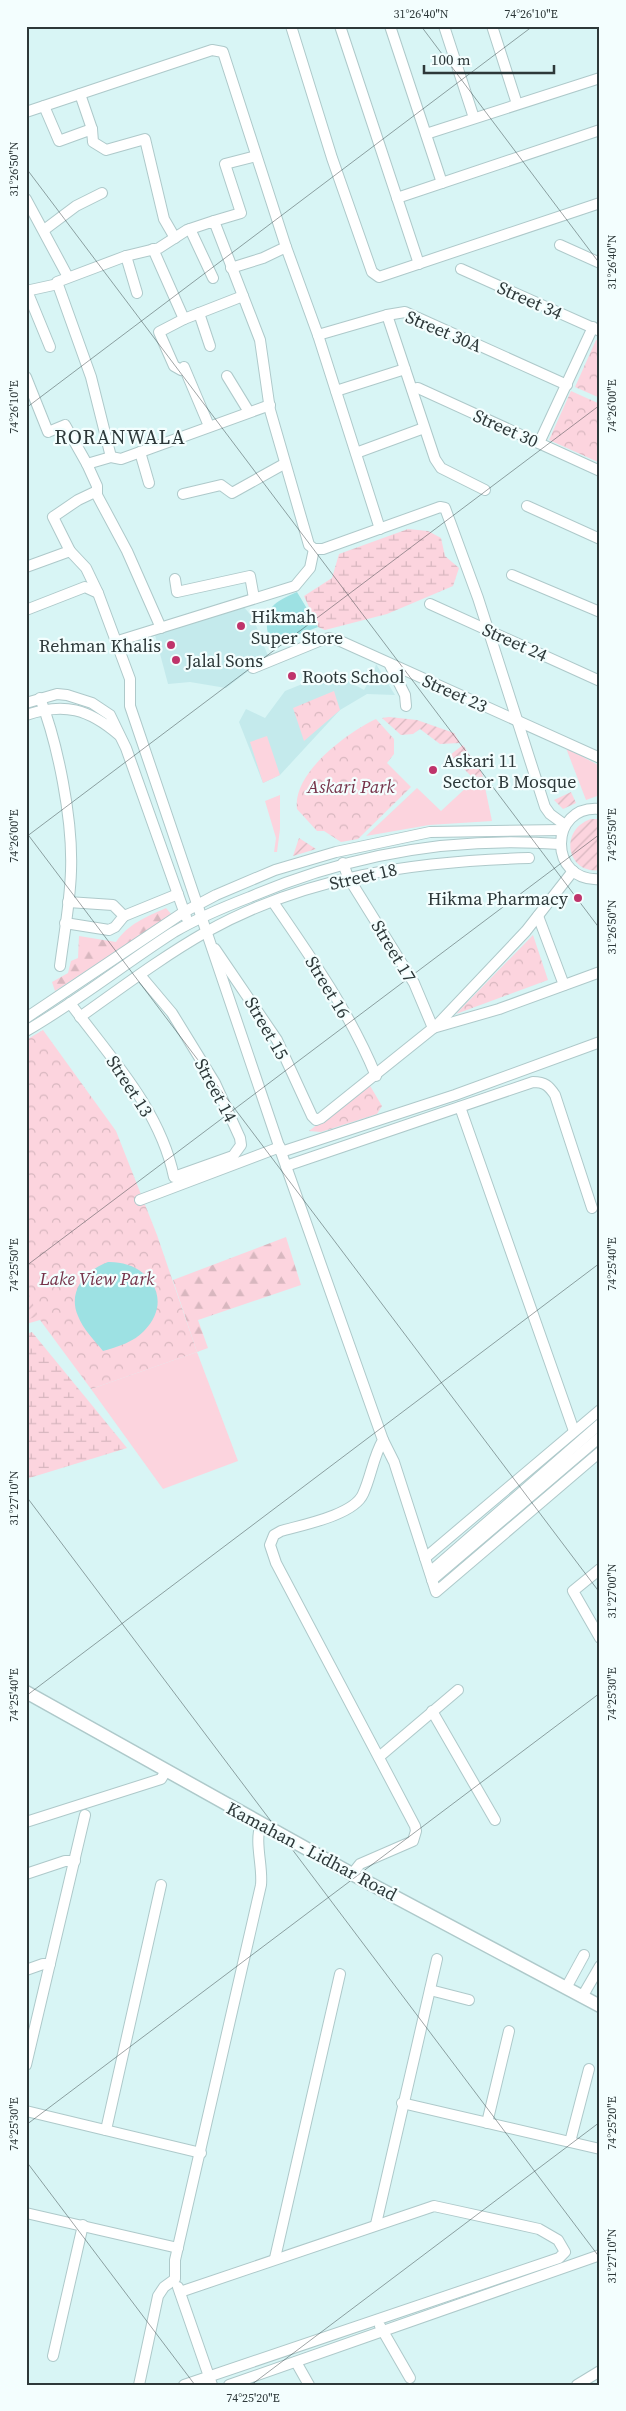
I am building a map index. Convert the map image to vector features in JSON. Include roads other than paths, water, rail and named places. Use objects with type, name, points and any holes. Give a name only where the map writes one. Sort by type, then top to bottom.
[{"type":"main road","name":"Kamahan - Lidhar Road","points":[[26,1692],[262,1825],[600,2006]]},
{"type":"street","points":[[291,26],[332,158],[372,272],[379,277],[600,203]]},
{"type":"street","points":[[340,26],[419,264]]},
{"type":"street","points":[[390,26],[442,183]]},
{"type":"street","points":[[444,26],[474,118]]},
{"type":"street","points":[[492,26],[517,104]]},
{"type":"street","points":[[26,112],[212,50],[223,52],[286,247],[318,335],[380,529]]},
{"type":"street","points":[[426,134],[600,78]]},
{"type":"street","points":[[80,94],[92,130],[93,142],[106,150],[145,139],[164,219],[174,238]]},
{"type":"street","points":[[44,106],[59,142],[92,130]]},
{"type":"street","points":[[397,198],[600,130]]},
{"type":"street","points":[[50,347],[27,291],[58,284],[57,282],[68,277],[126,256],[153,249],[190,229],[241,212],[225,164],[256,156]]},
{"type":"street","points":[[44,230],[76,206],[102,193]]},
{"type":"street","points":[[26,199],[68,277]]},
{"type":"street","points":[[214,221],[260,340],[270,405],[284,464],[309,545],[314,549],[322,549],[440,508],[445,508],[519,722],[546,808],[564,828]]},
{"type":"street","points":[[190,229],[213,278]]},
{"type":"street","points":[[560,245],[600,263]]},
{"type":"street","points":[[231,268],[263,258],[286,247]]},
{"type":"street","points":[[153,249],[184,319]]},
{"type":"street","points":[[126,256],[137,293]]},
{"type":"street","name":"Street 34","points":[[461,269],[596,329]]},
{"type":"street","points":[[58,284],[91,377],[111,457]]},
{"type":"street","points":[[209,426],[184,367],[180,370],[174,366],[159,332],[184,319],[243,296]]},
{"type":"street","name":"Street 30A","points":[[318,335],[405,312],[567,385]]},
{"type":"street","points":[[199,313],[210,346]]},
{"type":"street","points":[[388,315],[434,459],[441,468],[485,490]]},
{"type":"street","points":[[539,443],[596,329]]},
{"type":"street","points":[[336,391],[405,369]]},
{"type":"street","points":[[227,376],[249,412]]},
{"type":"street","points":[[26,377],[48,432],[65,425],[87,464],[97,486],[97,495],[127,551],[161,628]]},
{"type":"street","name":"Street 30","points":[[412,389],[418,388],[599,468]]},
{"type":"street","points":[[87,464],[111,457],[121,459],[270,405]]},
{"type":"street","points":[[356,453],[424,428]]},
{"type":"street","points":[[140,452],[149,483]]},
{"type":"street","points":[[183,494],[221,485],[232,493],[284,464]]},
{"type":"street","points":[[97,491],[78,500],[53,516],[70,551],[86,568],[118,641],[130,679],[130,706],[280,1150],[383,1440],[394,1462],[436,1592],[600,1452]]},
{"type":"street","points":[[527,506],[600,539]]},
{"type":"street","points":[[118,641],[295,586],[310,568],[314,549]]},
{"type":"street","points":[[26,567],[70,551]]},
{"type":"street","points":[[512,575],[600,612]]},
{"type":"street","points":[[175,578],[177,592],[250,576],[254,598]]},
{"type":"street","points":[[26,610],[85,588],[98,593]]},
{"type":"street","name":"Street 24","points":[[430,604],[600,681]]},
{"type":"street","name":"Street 23","points":[[253,668],[329,638],[600,758]]},
{"type":"street","points":[[390,665],[405,695],[406,706]]},
{"type":"street","points":[[26,703],[40,698],[67,695],[92,703],[110,715],[126,748],[189,924]]},
{"type":"street","points":[[40,698],[65,793],[71,862],[60,966]]},
{"type":"street","points":[[26,715],[44,709],[62,708],[99,719],[120,736]]},
{"type":"street","points":[[600,809],[582,811],[572,817],[564,828],[560,844],[563,859],[572,871],[586,878],[600,879]]},
{"type":"street","points":[[26,1018],[184,912],[275,870],[336,852],[430,832],[564,828]]},
{"type":"street","points":[[26,1031],[70,1004],[189,924],[269,889],[343,863],[421,847],[518,841],[560,844]]},
{"type":"street","name":"Street 18","points":[[80,1017],[140,975],[274,902],[348,878],[436,862],[529,858]]},
{"type":"street","name":"Street 17","points":[[343,863],[348,878],[414,983],[433,1028]]},
{"type":"street","points":[[376,1076],[433,1028],[538,916],[572,871]]},
{"type":"street","points":[[65,923],[109,930],[116,927],[124,916],[178,894]]},
{"type":"street","points":[[68,902],[113,905],[124,916]]},
{"type":"street","name":"Street 16","points":[[274,902],[330,987],[366,1053],[376,1076]]},
{"type":"street","points":[[538,916],[564,985]]},
{"type":"street","name":"Street 15","points":[[208,937],[277,1040],[316,1120],[376,1076]]},
{"type":"street","points":[[433,1028],[499,1009],[600,972]]},
{"type":"street","name":"Street 14","points":[[140,975],[172,1013],[215,1083],[240,1138],[241,1145],[238,1152],[233,1156],[174,1177]]},
{"type":"street","name":"Street 13","points":[[70,1004],[121,1069],[142,1102],[163,1142],[174,1177]]},
{"type":"street","points":[[140,1200],[280,1150],[455,1095],[600,1042]]},
{"type":"street","points":[[286,1166],[533,1082],[547,1084],[555,1095],[592,1208]]},
{"type":"street","points":[[460,1107],[574,1431]]},
{"type":"street","points":[[425,1558],[600,1410]]},
{"type":"street","points":[[431,1576],[600,1424]]},
{"type":"street","points":[[431,1576],[600,1437]]},
{"type":"street","points":[[352,1874],[360,1864],[413,1841],[415,1826],[276,1563],[270,1545],[274,1535],[281,1531],[353,1507],[363,1494],[377,1450],[383,1440]]},
{"type":"street","points":[[600,1569],[573,1591],[600,1638]]},
{"type":"street","points":[[379,1757],[458,1690]]},
{"type":"street","points":[[432,1711],[495,1820]]},
{"type":"street","points":[[26,1822],[161,1779],[166,1771]]},
{"type":"street","points":[[26,2065],[84,1814]]},
{"type":"street","points":[[211,2381],[175,2279],[175,2260],[261,1884],[262,1866],[258,1834],[262,1825]]},
{"type":"street","points":[[26,1874],[65,1861],[74,1860]]},
{"type":"street","points":[[106,2130],[162,1885]]},
{"type":"street","points":[[566,1988],[584,1955]]},
{"type":"street","points":[[376,2224],[402,2103],[437,1959]]},
{"type":"street","points":[[26,1970],[43,1964],[50,1964]]},
{"type":"street","points":[[582,1997],[600,1966]]},
{"type":"street","points":[[275,2258],[340,1974]]},
{"type":"street","points":[[430,1990],[468,2000]]},
{"type":"street","points":[[487,2123],[509,2032]]},
{"type":"street","points":[[570,2142],[589,2069]]},
{"type":"street","points":[[402,2103],[600,2149]]},
{"type":"street","points":[[26,2111],[201,2153]]},
{"type":"street","points":[[180,2292],[426,2207],[441,2206],[539,2229],[558,2240],[565,2252],[558,2258],[377,2320],[211,2381],[184,2385]]},
{"type":"street","points":[[26,2213],[178,2248]]},
{"type":"street","points":[[53,2356],[83,2225]]},
{"type":"street","points":[[229,2385],[600,2255]]},
{"type":"street","points":[[138,2385],[158,2296],[164,2287],[175,2279]]},
{"type":"street","points":[[377,2320],[410,2378]]},
{"type":"street","points":[[296,2362],[309,2385]]},
{"type":"street","points":[[577,2385],[600,2371]]},
{"type":"water","points":[[297,592],[318,627],[282,641],[268,634],[267,617],[272,607],[282,599]]},
{"type":"water","points":[[108,1262],[123,1263],[146,1275],[153,1284],[157,1295],[157,1307],[153,1319],[140,1335],[125,1344],[103,1351],[80,1321],[75,1307],[75,1298],[77,1290],[86,1276],[92,1270]]},
{"type":"place","name":"Hikmah Super Store","points":[[241,626]]},
{"type":"place","name":"Rehman Khalis","points":[[171,645]]},
{"type":"place","name":"Jalal Sons","points":[[176,660]]},
{"type":"place","name":"Roots School","points":[[292,676]]},
{"type":"place","name":"Askari 11 Sector B Mosque","points":[[433,770]]},
{"type":"place","name":"Hikma Pharmacy","points":[[578,898]]},
{"type":"district","name":"RORANWALA","points":[[120,437]]},
{"type":"park label","name":"Askari Park","points":[[351,786]]},
{"type":"park label","name":"Lake View Park","points":[[97,1278]]}]
